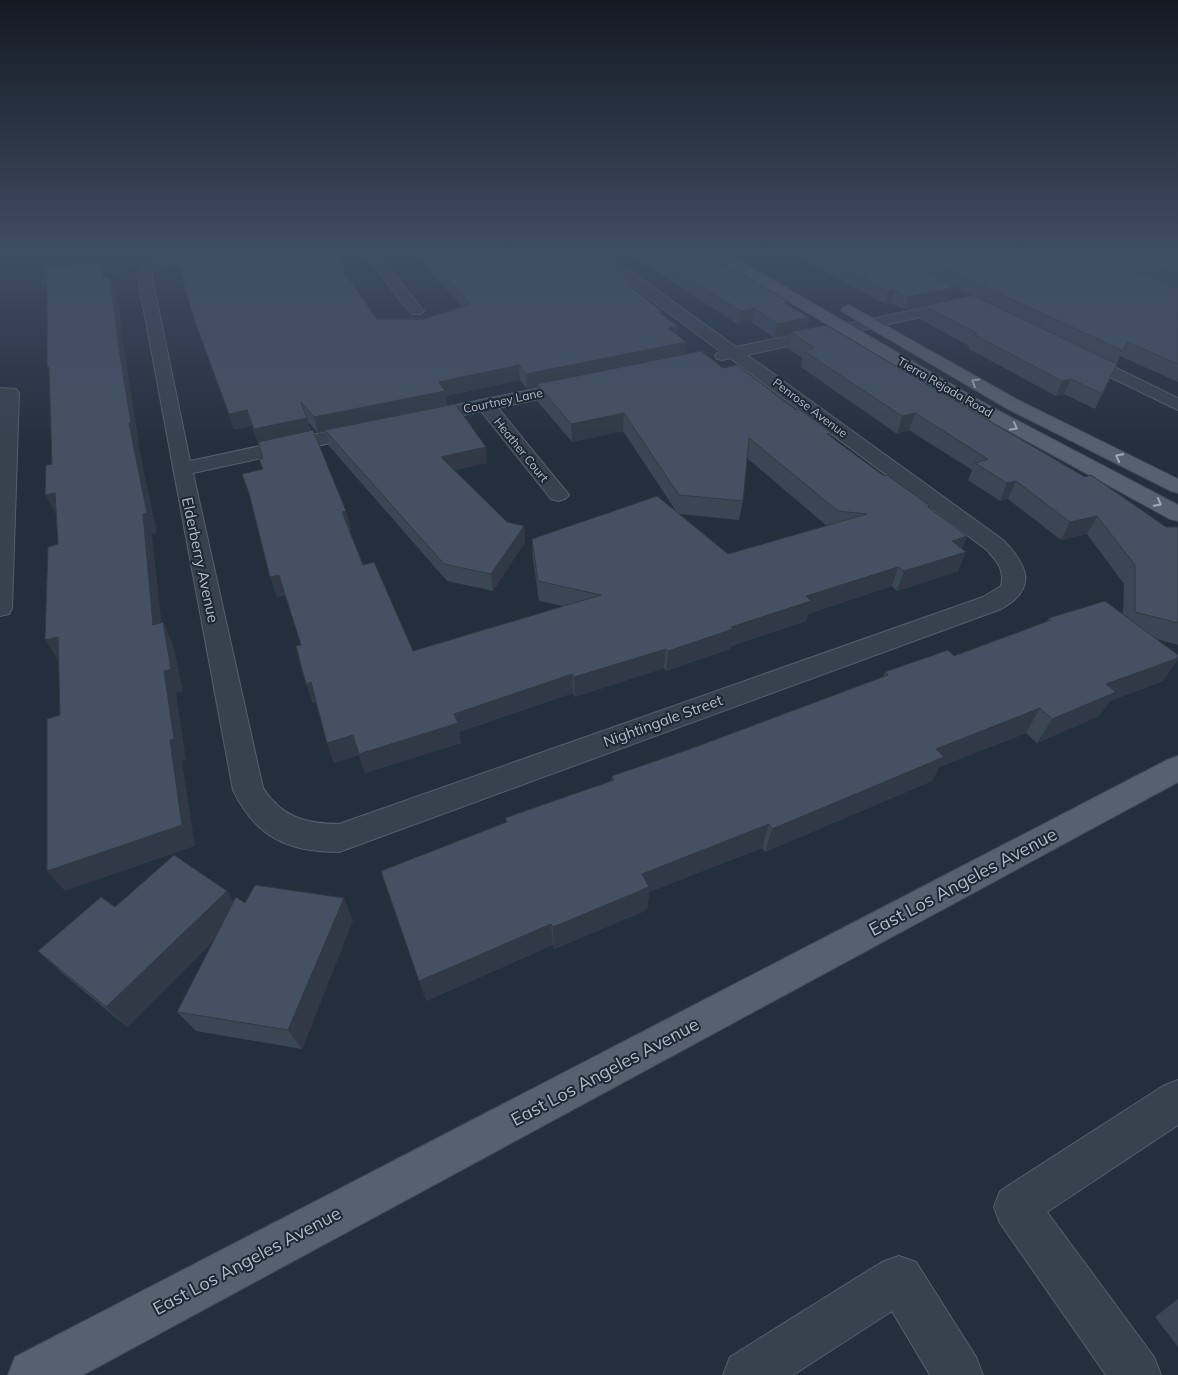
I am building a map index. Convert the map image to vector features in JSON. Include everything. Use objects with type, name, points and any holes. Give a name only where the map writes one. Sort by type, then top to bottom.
[{"type":"main road","name":"Tierra Rejada Road","points":[[822,316],[978,407],[1178,514]]},
{"type":"main road","name":"Tierra Rejada Road","points":[[860,316],[1012,404],[1178,488]]},
{"type":"main road","name":"East Los Angeles Avenue","points":[[32,1375],[1178,768]]},
{"type":"street","name":"Elderberry Avenue","points":[[152,316],[248,790],[254,802],[272,821],[295,833]]},
{"type":"street","name":"Penrose Avenue","points":[[685,316],[995,545],[1009,559],[1015,574]]},
{"type":"street","points":[[706,358],[909,316]]},
{"type":"street","points":[[1066,349],[1178,405]]},
{"type":"street","name":"Courtney Lane","points":[[409,421],[591,382]]},
{"type":"street","points":[[0,393],[10,393],[0,608]]},
{"type":"street","name":"Heather Court","points":[[485,404],[558,495]]},
{"type":"street","points":[[182,469],[381,427]]},
{"type":"street","name":"Nightingale Street","points":[[295,833],[314,838],[339,838],[992,603],[1009,593],[1015,581],[1015,574]]},
{"type":"street","points":[[1136,1375],[1016,1206],[1178,1101]]},
{"type":"street","points":[[748,1375],[899,1279],[958,1375]]},
{"type":"building","points":[[47,316],[115,316],[131,423],[129,423],[147,513],[143,514],[153,625],[163,622],[171,669],[164,671],[174,739],[170,740],[182,825],[47,871],[47,719],[60,715],[58,637],[45,640],[48,547],[58,544],[55,493],[45,495],[46,465],[52,464],[49,367],[47,367]]},
{"type":"building","points":[[193,316],[375,316],[377,319],[424,319],[433,316],[664,316],[678,326],[668,328],[686,342],[526,374],[519,365],[439,382],[445,391],[314,417],[301,402],[307,418],[254,429],[247,410],[229,414]]},
{"type":"building","points":[[766,316],[809,317],[777,324]]},
{"type":"building","points":[[944,316],[1016,316],[1117,364],[1102,394],[1071,379],[1062,381],[973,334],[977,333]]},
{"type":"building","points":[[1048,316],[1178,316],[1178,364],[1127,342],[1123,351]]},
{"type":"building","points":[[826,325],[1085,477],[1091,475],[1166,527],[1178,527],[1178,623],[1135,612],[1135,565],[1097,516],[1070,522],[1016,481],[1007,483],[975,463],[988,459],[915,413],[902,416],[804,351],[814,348],[791,332]]},
{"type":"building","points":[[701,351],[723,368],[737,365],[796,410],[799,409],[832,433],[827,434],[884,476],[887,475],[930,506],[928,507],[967,536],[952,541],[966,552],[904,571],[898,567],[806,596],[811,601],[731,627],[733,629],[668,651],[666,649],[574,677],[572,674],[454,714],[458,723],[359,754],[353,735],[327,743],[311,682],[306,684],[296,646],[301,645],[279,575],[270,577],[249,493],[242,474],[263,469],[259,459],[263,458],[258,442],[313,430],[346,511],[342,512],[363,565],[374,562],[413,651],[601,595],[538,581],[532,539],[657,496],[728,554],[867,514],[838,511],[749,438],[743,501],[679,495],[624,413],[571,424],[537,384]]},
{"type":"building","points":[[455,404],[486,447],[441,457],[507,522],[524,526],[491,574],[444,564],[325,430]]},
{"type":"building","points":[[1105,601],[1178,655],[1178,658],[1106,684],[1116,692],[1052,719],[1040,708],[936,749],[944,757],[772,829],[769,824],[642,874],[649,887],[553,927],[551,924],[419,981],[381,871],[507,822],[505,818],[614,780],[612,776],[888,675],[885,672],[948,650],[954,656],[1051,620],[1049,618]]},
{"type":"building","points":[[174,855],[227,891],[106,1007],[38,951],[101,897],[115,907]]},
{"type":"building","points":[[255,885],[344,898],[288,1030],[177,1012],[236,897],[245,903]]}]
